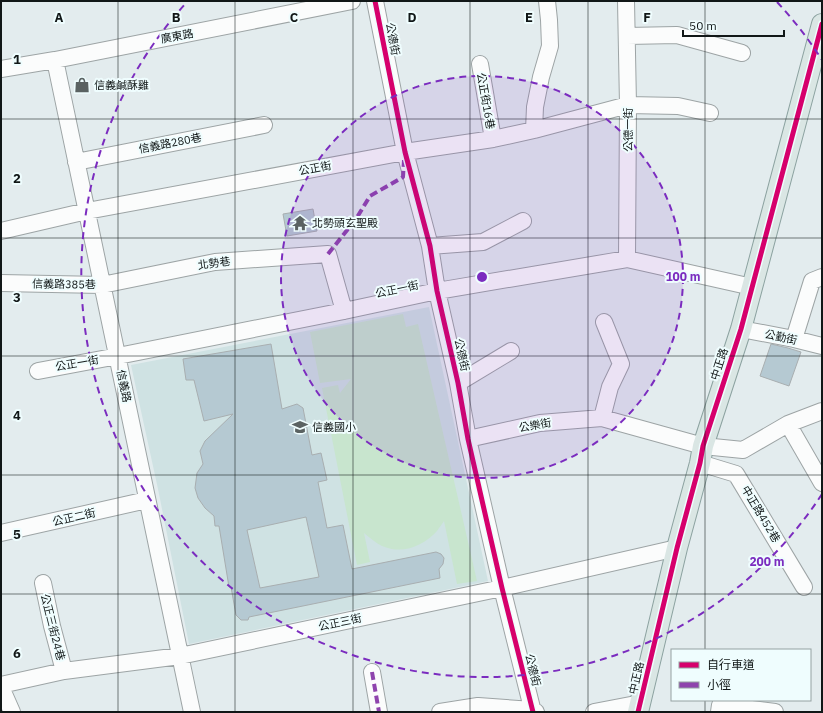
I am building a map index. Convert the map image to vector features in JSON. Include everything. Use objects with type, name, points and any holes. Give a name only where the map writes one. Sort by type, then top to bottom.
[{"type":"main road","name":"中正路","points":[[639,707],[677,548],[702,454],[741,329],[822,24]]},
{"type":"street","name":"廣東路","points":[[1,69],[55,60],[352,1]]},
{"type":"street","name":"公德街","points":[[375,1],[405,152],[430,246],[437,291],[458,383],[468,439],[502,588],[534,711]]},
{"type":"street","points":[[534,130],[535,107],[541,77],[550,46],[549,20],[546,1]]},
{"type":"street","name":"公德一街","points":[[626,1],[628,105],[627,259]]},
{"type":"street","points":[[627,36],[677,35],[742,53]]},
{"type":"street","name":"信義路","points":[[55,60],[192,712]]},
{"type":"street","name":"公正街16巷","points":[[480,64],[493,139]]},
{"type":"street","name":"公正街","points":[[1,231],[86,211],[405,152],[493,139],[534,130],[628,105],[678,106],[710,113]]},
{"type":"street","name":"信義路280巷","points":[[76,162],[264,125]]},
{"type":"street","points":[[430,246],[483,242],[524,221]]},
{"type":"street","name":"北勢巷","points":[[102,285],[215,262],[328,254],[344,311]]},
{"type":"street","name":"公正一街","points":[[38,370],[118,356],[437,291],[627,259],[752,287]]},
{"type":"street","points":[[794,339],[812,281],[822,276]]},
{"type":"street","name":"信義路385巷","points":[[1,283],[102,285]]},
{"type":"street","points":[[602,418],[610,387],[621,364],[604,322]]},
{"type":"street","name":"公勤街","points":[[741,329],[822,346]]},
{"type":"street","points":[[458,383],[511,351]]},
{"type":"street","points":[[702,454],[743,450],[788,424],[822,411]]},
{"type":"street","name":"公樂街","points":[[468,439],[540,423],[602,418],[702,454]]},
{"type":"street","points":[[788,424],[822,483]]},
{"type":"street","name":"中正路452巷","points":[[702,454],[736,474],[804,587]]},
{"type":"street","name":"公正二街","points":[[1,533],[147,500]]},
{"type":"street","name":"公正三街","points":[[1,686],[64,671],[180,656],[502,588],[677,548]]},
{"type":"street","name":"公正三街24巷","points":[[43,583],[52,626],[64,671]]},
{"type":"street","points":[[372,672],[379,712]]},
{"type":"street","points":[[1,686],[12,712]]},
{"type":"street","points":[[719,712],[720,705],[775,712]]},
{"type":"street","points":[[440,712],[478,706],[534,711]]},
{"type":"street","points":[[594,712],[639,707]]},
{"type":"shaded area","name":"信義國小","points":[[429,307],[488,581],[189,644],[131,365]]},
{"type":"green space","points":[[403,314],[406,327],[418,324],[477,581],[457,584],[444,521],[437,531],[425,541],[412,548],[397,550],[390,549],[375,542],[364,533],[370,562],[357,565],[322,388],[338,385],[340,393],[351,379],[320,383],[310,332]]},
{"type":"building","name":"北勢頭玄聖殿","points":[[313,209],[317,231],[287,236],[283,214]]},
{"type":"building","points":[[271,344],[282,409],[297,404],[303,408],[312,455],[321,453],[327,480],[318,482],[327,528],[343,525],[352,569],[436,552],[441,554],[444,558],[443,564],[439,569],[440,578],[249,617],[248,620],[241,620],[236,615],[231,587],[229,587],[219,526],[215,526],[214,516],[205,508],[198,498],[195,488],[197,473],[203,464],[200,451],[205,441],[233,414],[204,421],[194,380],[186,380],[183,359]],"holes":[[[306,517],[319,577],[260,588],[247,530]]]},
{"type":"building","points":[[771,344],[801,352],[789,386],[760,376]]},
{"type":"marked path","points":[[328,254],[356,219],[370,196],[403,177],[404,160]]},
{"type":"marked path","points":[[372,672],[379,712]]},
{"type":"cycle path","points":[[375,1],[405,152],[430,246],[437,291],[458,383],[468,439],[502,588],[533,712]]},
{"type":"cycle path","points":[[638,712],[703,446],[741,329],[822,24]]},
{"type":"place","name":"信義鹹酥雞","points":[[82,85]]},
{"type":"place","name":"北勢頭玄聖殿","points":[[300,223]]},
{"type":"place","name":"信義國小","points":[[300,427]]}]
